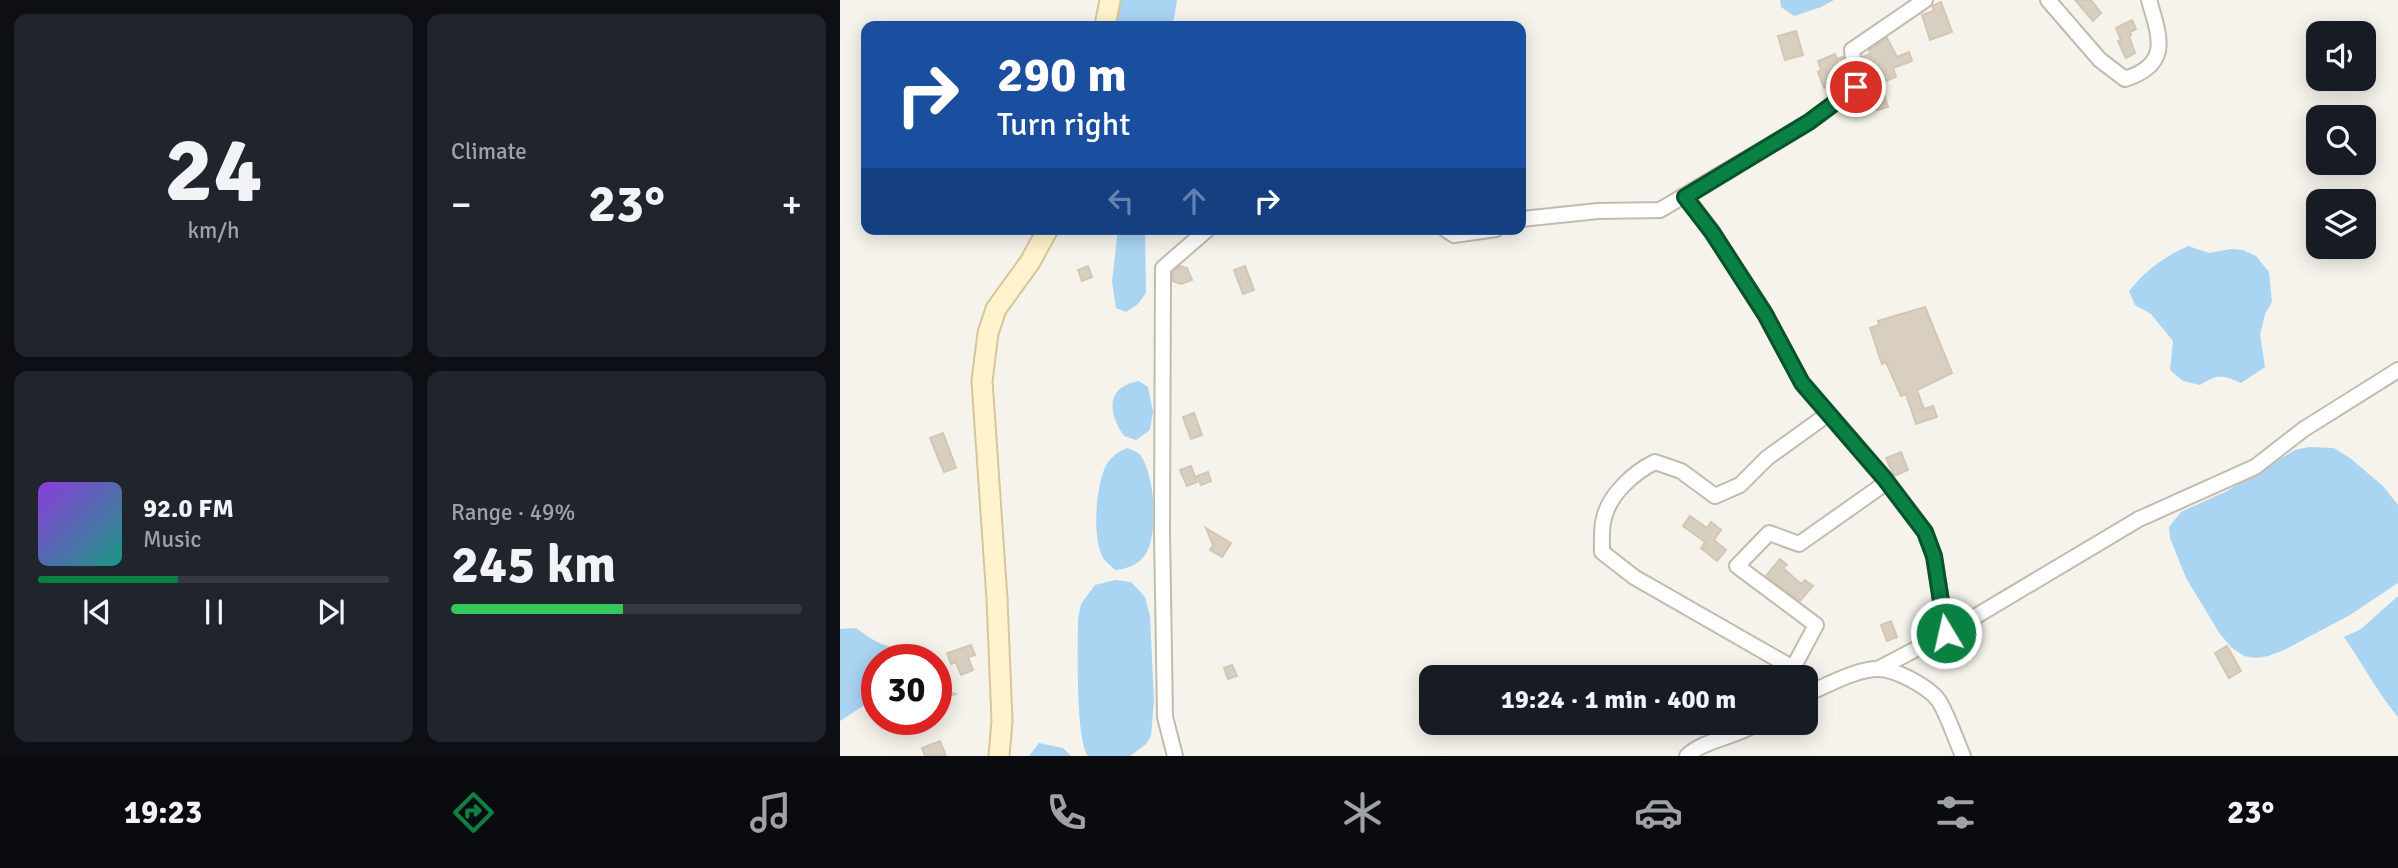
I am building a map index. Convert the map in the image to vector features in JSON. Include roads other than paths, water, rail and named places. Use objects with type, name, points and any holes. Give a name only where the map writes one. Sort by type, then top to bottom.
[{"type":"street","points":[[1106,21],[1110,0]]},
{"type":"street","points":[[1526,218],[1598,211],[1660,211],[1809,122],[1856,87],[1852,50],[1925,0]]},
{"type":"street","points":[[2048,0],[2100,60],[2125,79],[2144,73],[2155,62],[2160,37],[2149,0]]},
{"type":"street","points":[[1685,197],[1712,232],[1765,314],[1802,383],[1925,532],[1934,556],[1946,633]]},
{"type":"street","points":[[999,756],[1002,720],[997,599],[982,381],[988,333],[996,309],[1030,262],[1045,235]]},
{"type":"street","points":[[1175,756],[1165,717],[1162,532],[1163,268],[1201,235]]},
{"type":"street","points":[[1818,689],[1846,677],[1878,669],[1946,633],[2139,519],[2255,467],[2304,429],[2398,370]]},
{"type":"street","points":[[1828,414],[1768,458],[1740,485],[1715,496],[1681,471],[1655,462],[1638,470],[1618,491],[1604,517],[1602,552],[1634,577],[1793,668],[1816,625],[1737,566],[1769,533],[1799,544],[1886,482]]},
{"type":"street","points":[[1878,669],[1910,679],[1929,690],[1938,701],[1963,756]]},
{"type":"street","points":[[1688,756],[1694,750],[1737,735]]},
{"type":"water","points":[[1121,0],[1177,0],[1173,21],[1117,21]]},
{"type":"water","points":[[1780,0],[1834,0],[1794,16],[1781,7]]},
{"type":"water","points":[[1117,235],[1145,235],[1146,293],[1138,304],[1126,312],[1116,308],[1112,282]]},
{"type":"water","points":[[2188,246],[2209,253],[2243,250],[2256,256],[2269,272],[2272,302],[2265,314],[2260,335],[2265,367],[2241,383],[2220,377],[2200,385],[2183,381],[2170,370],[2173,341],[2151,314],[2135,305],[2129,291],[2156,265]]},
{"type":"water","points":[[1139,381],[1148,387],[1153,412],[1150,430],[1136,440],[1124,436],[1115,419],[1113,402],[1120,389]]},
{"type":"water","points":[[2309,447],[2334,448],[2350,458],[2383,486],[2398,505],[2398,583],[2350,615],[2284,650],[2256,658],[2244,656],[2232,648],[2220,634],[2186,578],[2170,538],[2169,527],[2181,512],[2227,491],[2295,450]]},
{"type":"water","points":[[1127,448],[1137,452],[1146,465],[1152,490],[1153,531],[1147,552],[1141,560],[1129,567],[1115,570],[1103,558],[1097,539],[1097,502],[1106,466],[1113,456]]},
{"type":"water","points":[[1115,580],[1131,582],[1145,597],[1150,616],[1154,700],[1151,736],[1146,744],[1130,756],[1088,756],[1079,712],[1078,619],[1081,604],[1095,585]]},
{"type":"water","points":[[2398,596],[2398,717],[2344,637],[2361,629]]},
{"type":"water","points":[[856,628],[881,644],[861,644],[861,707],[840,721],[840,629]]},
{"type":"water","points":[[1039,743],[1063,748],[1071,756],[1029,756]]}]
